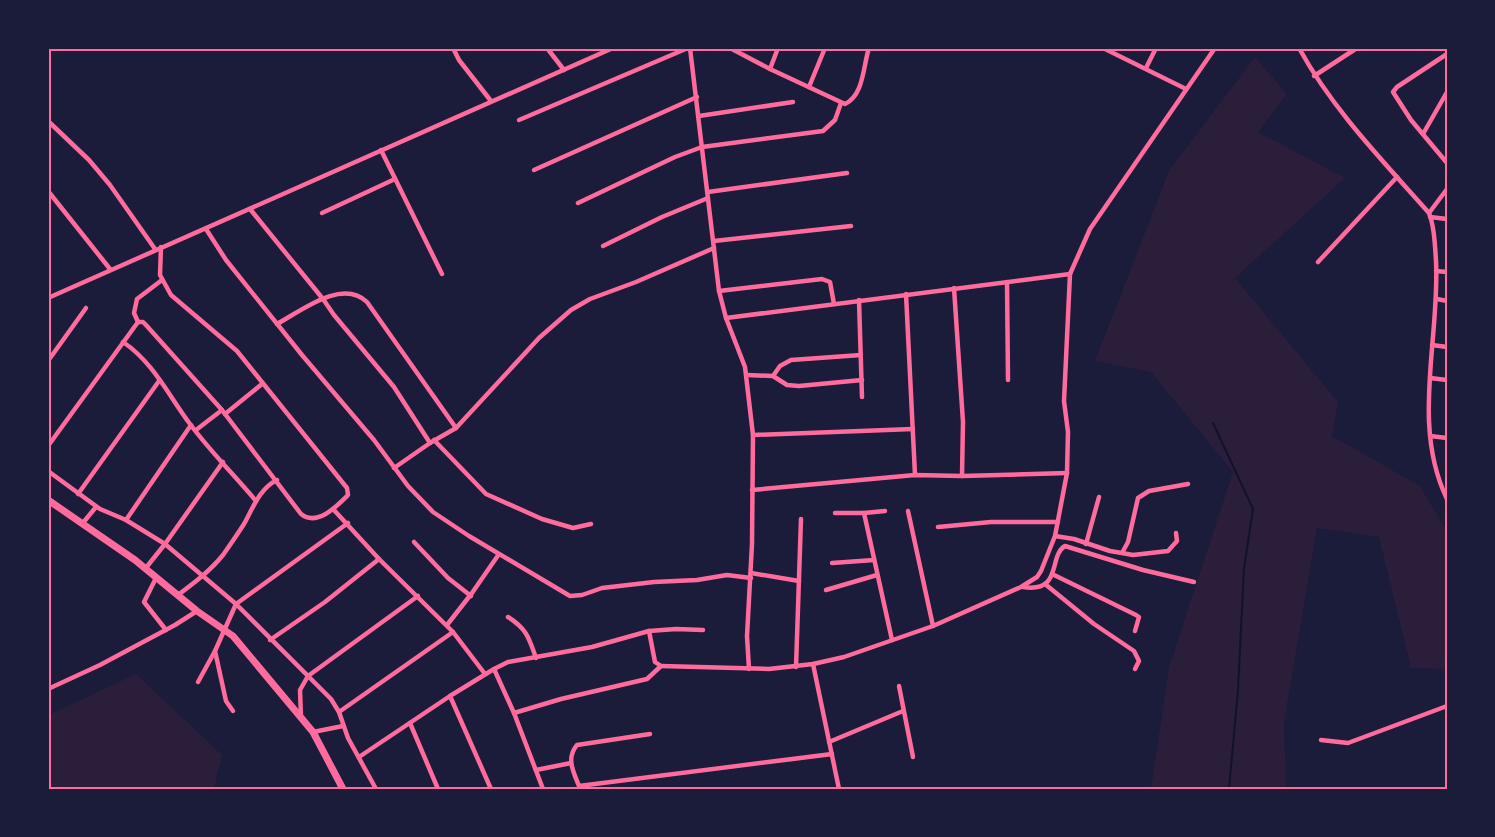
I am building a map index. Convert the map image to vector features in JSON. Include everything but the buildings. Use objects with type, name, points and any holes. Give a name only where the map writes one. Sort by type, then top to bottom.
[{"type":"main road","points":[[48,500],[145,569],[197,611],[233,636],[313,732],[343,789]]},
{"type":"street","points":[[453,48],[459,60],[491,101]]},
{"type":"street","points":[[547,48],[564,70]]},
{"type":"street","points":[[48,298],[613,48]]},
{"type":"street","points":[[519,120],[689,48],[697,97],[719,291],[726,318],[747,375],[753,435],[749,669]]},
{"type":"street","points":[[730,48],[841,103],[849,102],[855,96],[869,48]]},
{"type":"street","points":[[770,69],[778,48]]},
{"type":"street","points":[[809,87],[825,48]]},
{"type":"street","points":[[1105,48],[1186,89]]},
{"type":"street","points":[[1146,69],[1156,48]]},
{"type":"street","points":[[650,631],[655,662],[661,666],[749,669],[796,667],[864,652],[933,626],[1037,577],[1055,536],[1067,473],[1068,432],[1064,401],[1070,274],[1090,229],[1215,48]]},
{"type":"street","points":[[1299,48],[1314,76],[1359,134],[1430,215],[1433,225],[1437,299],[1430,378],[1430,436],[1434,464],[1447,499]]},
{"type":"street","points":[[1314,76],[1357,48]]},
{"type":"street","points":[[1447,54],[1393,92],[1411,120],[1447,163]]},
{"type":"street","points":[[1423,134],[1447,92]]},
{"type":"street","points":[[534,170],[697,97]]},
{"type":"street","points":[[699,116],[794,102]]},
{"type":"street","points":[[578,203],[675,157],[702,147],[823,131],[835,120],[841,103]]},
{"type":"street","points":[[48,121],[89,160],[158,248],[160,274],[171,295],[237,351],[350,492],[333,509],[313,519],[301,514],[223,412],[146,325],[138,322]]},
{"type":"street","points":[[381,150],[442,274]]},
{"type":"street","points":[[603,246],[708,195],[847,173]]},
{"type":"street","points":[[1318,262],[1397,177]]},
{"type":"street","points":[[322,213],[395,179]]},
{"type":"street","points":[[1430,215],[1447,189]]},
{"type":"street","points":[[48,191],[111,269]]},
{"type":"street","points":[[250,209],[394,387],[432,442],[486,494],[542,519],[573,528],[591,524]]},
{"type":"street","points":[[1430,215],[1447,219]]},
{"type":"street","points":[[714,242],[850,226]]},
{"type":"street","points":[[206,229],[226,260],[277,324],[374,440],[394,468],[433,512],[498,554],[570,596],[582,595],[602,588],[697,580],[727,575],[751,575],[800,582]]},
{"type":"street","points":[[394,468],[456,428],[538,338],[571,310],[590,299],[714,248]]},
{"type":"street","points":[[1436,271],[1447,272]]},
{"type":"street","points":[[726,318],[1070,274]]},
{"type":"street","points":[[719,291],[822,279],[827,280],[831,286],[834,304]]},
{"type":"street","points":[[138,322],[134,313],[137,300],[162,280]]},
{"type":"street","points":[[1006,282],[1008,380]]},
{"type":"street","points":[[954,288],[963,422],[962,476]]},
{"type":"street","points":[[277,324],[323,299],[346,292],[357,294],[456,428]]},
{"type":"street","points":[[906,294],[915,475]]},
{"type":"street","points":[[1437,299],[1447,301]]},
{"type":"street","points":[[859,300],[862,397]]},
{"type":"street","points":[[48,361],[86,308]]},
{"type":"street","points":[[48,446],[138,322]]},
{"type":"street","points":[[123,342],[143,359],[191,425],[256,501]]},
{"type":"street","points":[[1432,345],[1447,347]]},
{"type":"street","points":[[773,376],[780,366],[791,360],[861,355]]},
{"type":"street","points":[[747,375],[773,376],[787,385],[799,386],[862,380]]},
{"type":"street","points":[[1430,378],[1447,380]]},
{"type":"street","points":[[78,494],[159,381]]},
{"type":"street","points":[[196,430],[262,384]]},
{"type":"street","points":[[126,520],[191,425]]},
{"type":"street","points":[[753,435],[913,429]]},
{"type":"street","points":[[1430,436],[1447,438]]},
{"type":"street","points":[[145,569],[223,462]]},
{"type":"street","points":[[48,471],[96,507],[126,520],[165,544],[202,578],[236,604],[331,699],[376,789]]},
{"type":"street","points":[[752,490],[915,475],[1067,473]]},
{"type":"street","points":[[178,595],[202,578],[227,548],[262,491],[277,480]]},
{"type":"street","points":[[1122,553],[1128,542],[1138,498],[1143,493],[1188,484]]},
{"type":"street","points":[[1086,544],[1098,497]]},
{"type":"street","points":[[82,524],[96,507]]},
{"type":"street","points":[[333,509],[379,559],[447,625],[485,674]]},
{"type":"street","points":[[835,513],[885,511]]},
{"type":"street","points":[[908,511],[933,626]]},
{"type":"street","points":[[864,513],[892,640]]},
{"type":"street","points":[[796,667],[801,519]]},
{"type":"street","points":[[938,527],[991,522],[1058,522]]},
{"type":"street","points":[[198,682],[225,631],[236,604],[348,524]]},
{"type":"street","points":[[1055,536],[1074,538],[1086,544],[1133,555],[1168,551],[1177,541],[1176,533]]},
{"type":"street","points":[[414,542],[448,578],[471,596]]},
{"type":"street","points":[[1021,586],[1036,587],[1045,584],[1052,574],[1060,550],[1065,546],[1143,570],[1194,582]]},
{"type":"street","points":[[447,625],[471,596],[498,554]]},
{"type":"street","points":[[270,640],[325,602],[379,559]]},
{"type":"street","points":[[832,563],[874,560]]},
{"type":"street","points":[[1052,574],[1139,617],[1135,632]]},
{"type":"street","points":[[826,590],[877,575]]},
{"type":"street","points":[[156,578],[144,602],[166,630]]},
{"type":"street","points":[[1045,584],[1094,624],[1134,651],[1140,661],[1135,669]]},
{"type":"street","points":[[301,717],[300,690],[308,676],[418,596]]},
{"type":"street","points":[[48,688],[166,630],[197,611]]},
{"type":"street","points":[[508,617],[520,625],[529,636],[536,658]]},
{"type":"street","points":[[359,757],[450,696],[508,662],[592,647],[650,631],[703,630]]},
{"type":"street","points":[[339,712],[453,632]]},
{"type":"street","points":[[215,651],[226,700],[232,711]]},
{"type":"street","points":[[813,664],[839,789]]},
{"type":"street","points":[[514,713],[561,699],[647,679],[661,666]]},
{"type":"street","points":[[494,669],[514,713],[543,789]]},
{"type":"street","points":[[899,686],[913,757]]},
{"type":"street","points":[[450,696],[491,789]]},
{"type":"street","points":[[1321,740],[1348,743],[1447,706]]},
{"type":"street","points":[[830,742],[903,711]]},
{"type":"street","points":[[410,723],[438,789]]},
{"type":"street","points":[[313,732],[343,726]]},
{"type":"street","points":[[650,734],[577,745],[572,752],[571,763],[579,786],[832,754]]},
{"type":"street","points":[[536,770],[571,763]]},
{"type":"shaded area","points":[[1255,57],[1287,94],[1258,132],[1345,178],[1235,278],[1338,402],[1332,436],[1420,486],[1447,532],[1447,669],[1411,668],[1379,537],[1317,528],[1284,722],[1286,789],[1151,789],[1169,667],[1233,472],[1151,372],[1095,361],[1169,171]]},
{"type":"shaded area","points":[[136,674],[222,755],[214,789],[48,789],[48,717]]},
{"type":"waterway","points":[[1213,423],[1253,509],[1244,568],[1238,690],[1229,789]]}]
